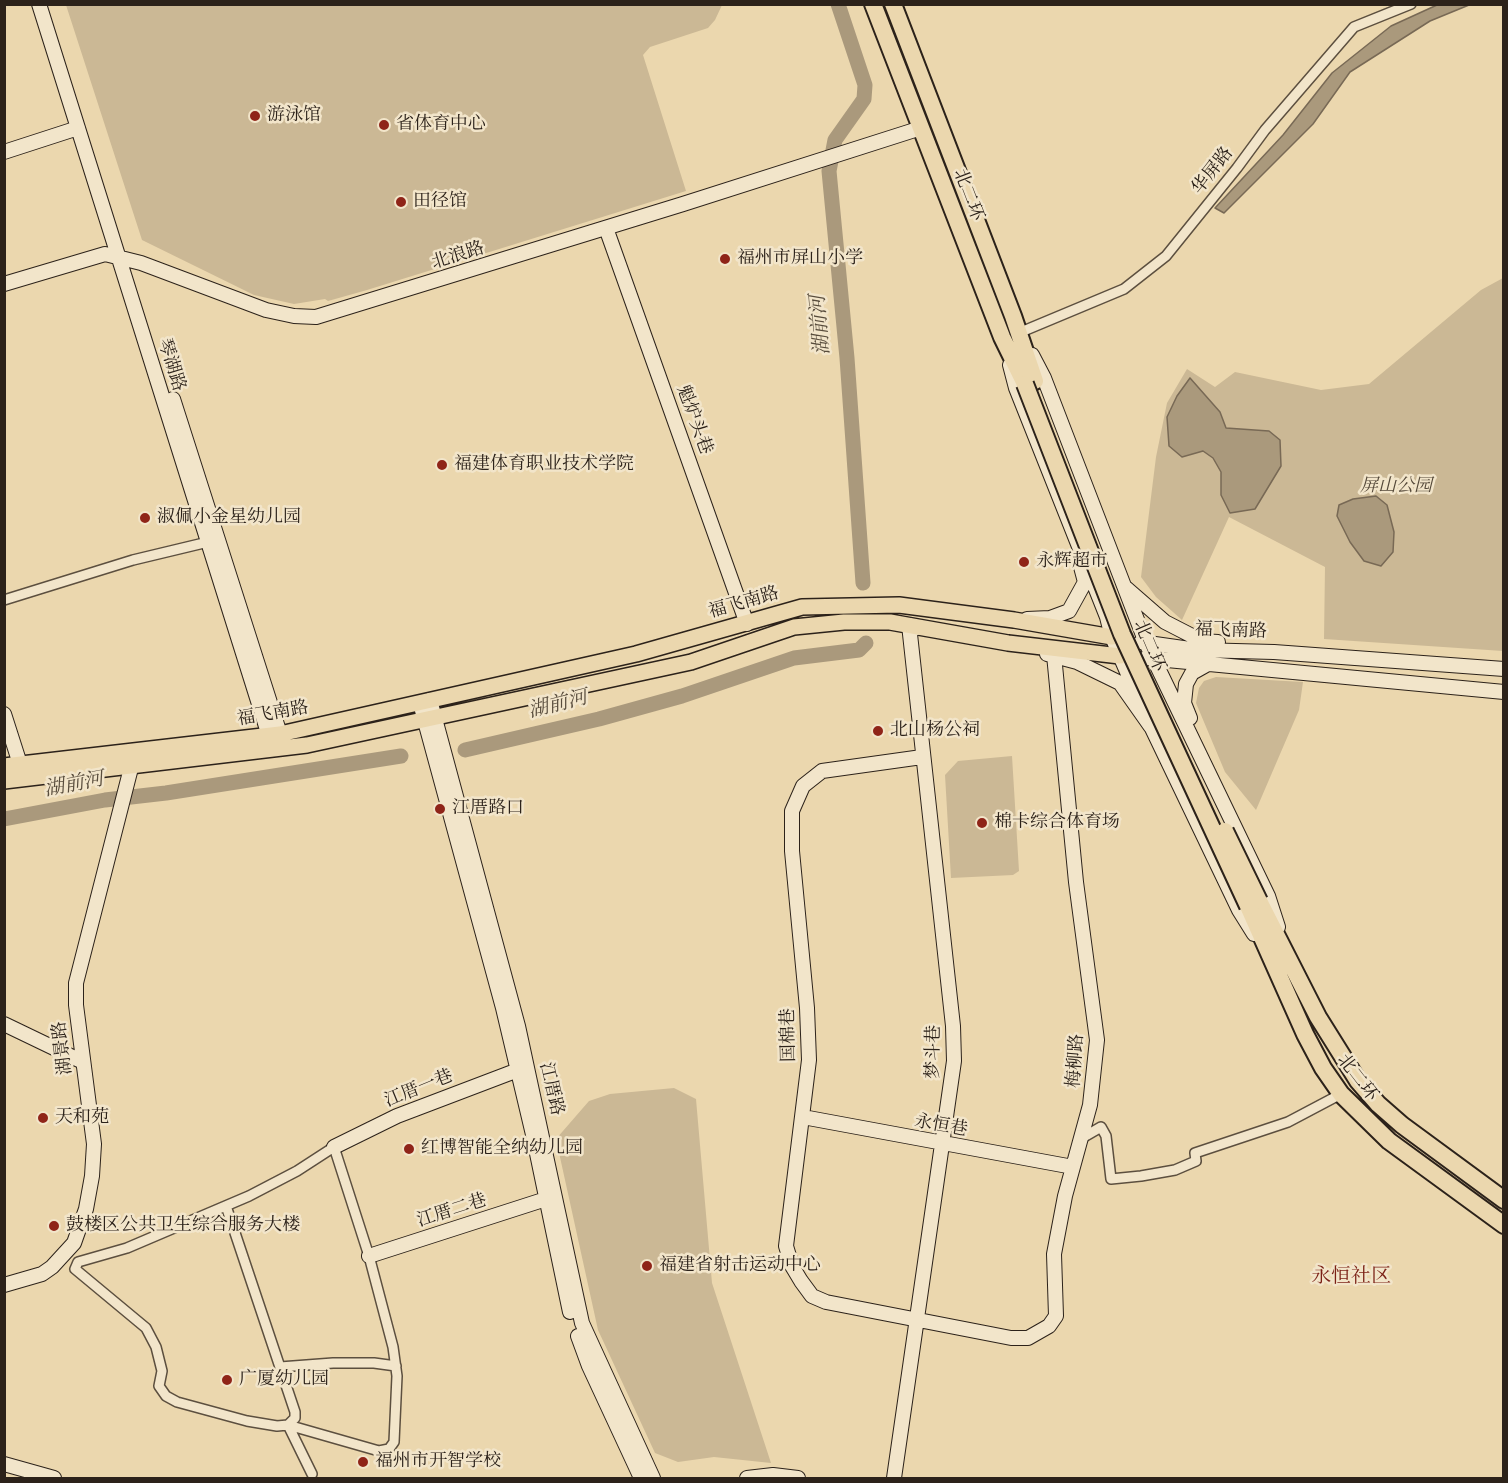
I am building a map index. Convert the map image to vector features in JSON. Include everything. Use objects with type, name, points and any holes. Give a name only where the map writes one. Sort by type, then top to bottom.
[{"type":"highway","name":"北二环","points":[[873,4],[1002,337],[1030,383]]},
{"type":"highway","name":"北二环","points":[[893,4],[1013,316],[1030,383],[1132,630],[1253,903],[1269,957],[1323,1068],[1341,1094],[1389,1142],[1503,1225]]},
{"type":"highway","name":"北二环","points":[[1253,903],[1283,943],[1339,1054],[1371,1096],[1409,1131],[1503,1200]]},
{"type":"main road","name":"琴湖路","points":[[39,4],[78,128],[123,257],[208,542],[275,735]]},
{"type":"main road","points":[[48,4],[123,257],[275,735]]},
{"type":"main road","points":[[4,152],[78,128]]},
{"type":"main road","name":"北浪路","points":[[4,284],[105,254],[123,257],[255,307],[308,317],[348,309],[921,128]]},
{"type":"main road","name":"魁炉头巷","points":[[606,228],[747,624]]},
{"type":"main road","points":[[1013,316],[1044,378],[1146,643],[1268,896],[1283,943]]},
{"type":"main road","points":[[1002,337],[1016,388],[1112,637],[1151,727],[1239,910],[1269,957]]},
{"type":"main road","points":[[1014,620],[1050,618],[1069,611],[1085,582],[1063,505]]},
{"type":"main road","points":[[1080,551],[1107,541]]},
{"type":"main road","points":[[1122,584],[1144,606],[1165,622],[1202,642],[1284,644],[1298,654]]},
{"type":"main road","name":"福飞南路","points":[[12,765],[275,735],[636,654],[802,607],[877,604],[1014,620],[1197,650],[1298,654],[1503,669]]},
{"type":"main road","name":"福飞南路","points":[[4,781],[131,768],[307,745],[691,662],[794,627],[844,622],[909,625],[1008,643],[1120,656],[1503,692]]},
{"type":"main road","points":[[909,625],[990,647],[1054,655],[1077,662],[1120,683],[1151,727]]},
{"type":"main road","name":"梦斗巷","points":[[894,1479],[953,1077],[953,1026],[909,625]]},
{"type":"main road","name":"梅柳路","points":[[916,1320],[1021,1338],[1038,1335],[1056,1316],[1054,1254],[1073,1167],[1090,1105],[1097,1040],[1076,882],[1054,655]]},
{"type":"main road","points":[[1208,664],[1192,673],[1186,684],[1185,703],[1230,804],[1228,813]]},
{"type":"main road","name":"江厝路","points":[[425,701],[518,1070],[564,1287],[582,1348],[641,1479]]},
{"type":"main road","points":[[4,714],[12,765]]},
{"type":"main road","name":"江厝路","points":[[429,719],[521,1036],[582,1323],[653,1479]]},
{"type":"main road","points":[[1173,770],[1200,756]]},
{"type":"main road","name":"国棉巷","points":[[916,1320],[826,1302],[812,1296],[792,1266],[786,1246],[809,1059],[807,1008],[792,851],[792,811],[804,786],[822,771],[922,757]]},
{"type":"main road","name":"湖景路","points":[[4,1285],[50,1269],[70,1248],[81,1230],[91,1186],[94,1151],[76,983],[131,768]]},
{"type":"main road","points":[[4,1024],[83,1062]]},
{"type":"main road","name":"江厝一巷","points":[[334,1147],[408,1111],[518,1070]]},
{"type":"main road","name":"永恒巷","points":[[803,1117],[1073,1167]]},
{"type":"main road","name":"江厝二巷","points":[[369,1256],[546,1199]]},
{"type":"main road","points":[[4,1464],[54,1479]]},
{"type":"main road","points":[[747,1479],[773,1476],[798,1479]]},
{"type":"street","name":"华屏路","points":[[1021,332],[1124,289],[1166,256],[1265,130],[1354,27],[1411,4]]},
{"type":"street","points":[[4,600],[133,560],[208,542]]},
{"type":"street","points":[[1082,1138],[1101,1127],[1106,1136],[1111,1179],[1141,1176],[1175,1170],[1197,1161],[1195,1153],[1287,1122],[1341,1094]]},
{"type":"street","points":[[334,1147],[369,1256],[396,1366],[394,1442],[389,1449],[379,1451],[288,1425],[277,1426],[247,1421],[177,1402],[166,1396],[159,1386],[162,1371],[156,1347],[146,1328],[75,1269],[78,1262],[127,1248],[226,1206],[297,1171],[334,1147]]},
{"type":"street","points":[[226,1206],[295,1412],[295,1418],[288,1425]]},
{"type":"street","points":[[280,1367],[333,1363],[374,1363],[396,1366]]},
{"type":"street","points":[[288,1425],[312,1474]]},
{"type":"green space","name":"省体育中心","points":[[66,4],[722,5],[715,20],[708,28],[650,47],[643,55],[686,191],[367,290],[328,301],[325,299],[294,304],[254,295],[142,240]]},
{"type":"green space","name":"屏山公园","points":[[1503,278],[1503,651],[1324,639],[1325,567],[1229,517],[1182,620],[1156,597],[1141,577],[1156,457],[1167,403],[1187,369],[1215,387],[1235,372],[1321,390],[1369,384],[1481,290]]},
{"type":"green space","points":[[1216,677],[1303,682],[1299,710],[1256,810],[1225,772],[1196,703],[1199,688],[1204,681]]},
{"type":"green space","name":"棉卡综合体育场","points":[[1012,756],[1019,871],[1013,875],[951,878],[945,775],[958,761]]},
{"type":"green space","name":"福建省射击运动中心","points":[[674,1088],[696,1099],[712,1283],[771,1463],[714,1457],[678,1462],[655,1453],[598,1330],[556,1139],[589,1101],[610,1094]]},
{"type":"shaded area","points":[[1437,5],[1469,5],[1430,21],[1350,72],[1313,124],[1224,213],[1215,208],[1283,135],[1332,73],[1391,26]]},
{"type":"shaded area","points":[[1190,378],[1220,412],[1226,428],[1269,431],[1280,440],[1281,466],[1255,509],[1230,513],[1221,495],[1221,472],[1213,458],[1203,451],[1182,457],[1169,446],[1167,417],[1177,396]]},
{"type":"shaded area","points":[[1376,496],[1387,505],[1394,532],[1393,552],[1381,566],[1364,561],[1350,542],[1337,516],[1339,505],[1353,499]]},
{"type":"waterway","name":"湖前河","points":[[838,4],[865,85],[864,99],[835,140],[829,171],[847,358],[863,583]]},
{"type":"waterway","name":"湖前河","points":[[465,750],[599,719],[682,696],[794,658],[859,650],[866,643]]},
{"type":"waterway","name":"湖前河","points":[[4,819],[105,800],[166,793],[401,756]]},
{"type":"place","name":"游泳馆","points":[[255,116]]},
{"type":"place","name":"省体育中心","points":[[384,125]]},
{"type":"place","name":"田径馆","points":[[401,202]]},
{"type":"place","name":"福州市屏山小学","points":[[725,259]]},
{"type":"place","name":"福建体育职业技术学院","points":[[442,465]]},
{"type":"place","name":"淑佩小金星幼儿园","points":[[145,518]]},
{"type":"place","name":"永辉超市","points":[[1024,562]]},
{"type":"place","name":"北山杨公祠","points":[[878,731]]},
{"type":"place","name":"江厝路口","points":[[440,809]]},
{"type":"place","name":"棉卡综合体育场","points":[[982,823]]},
{"type":"place","name":"天和苑","points":[[43,1118]]},
{"type":"place","name":"红博智能全纳幼儿园","points":[[409,1149]]},
{"type":"place","name":"鼓楼区公共卫生综合服务大楼","points":[[54,1226]]},
{"type":"place","name":"福建省射击运动中心","points":[[647,1266]]},
{"type":"place","name":"广厦幼儿园","points":[[227,1380]]},
{"type":"place","name":"福州市开智学校","points":[[363,1462]]},
{"type":"district","name":"永恒社区","points":[[1351,1277]]}]
